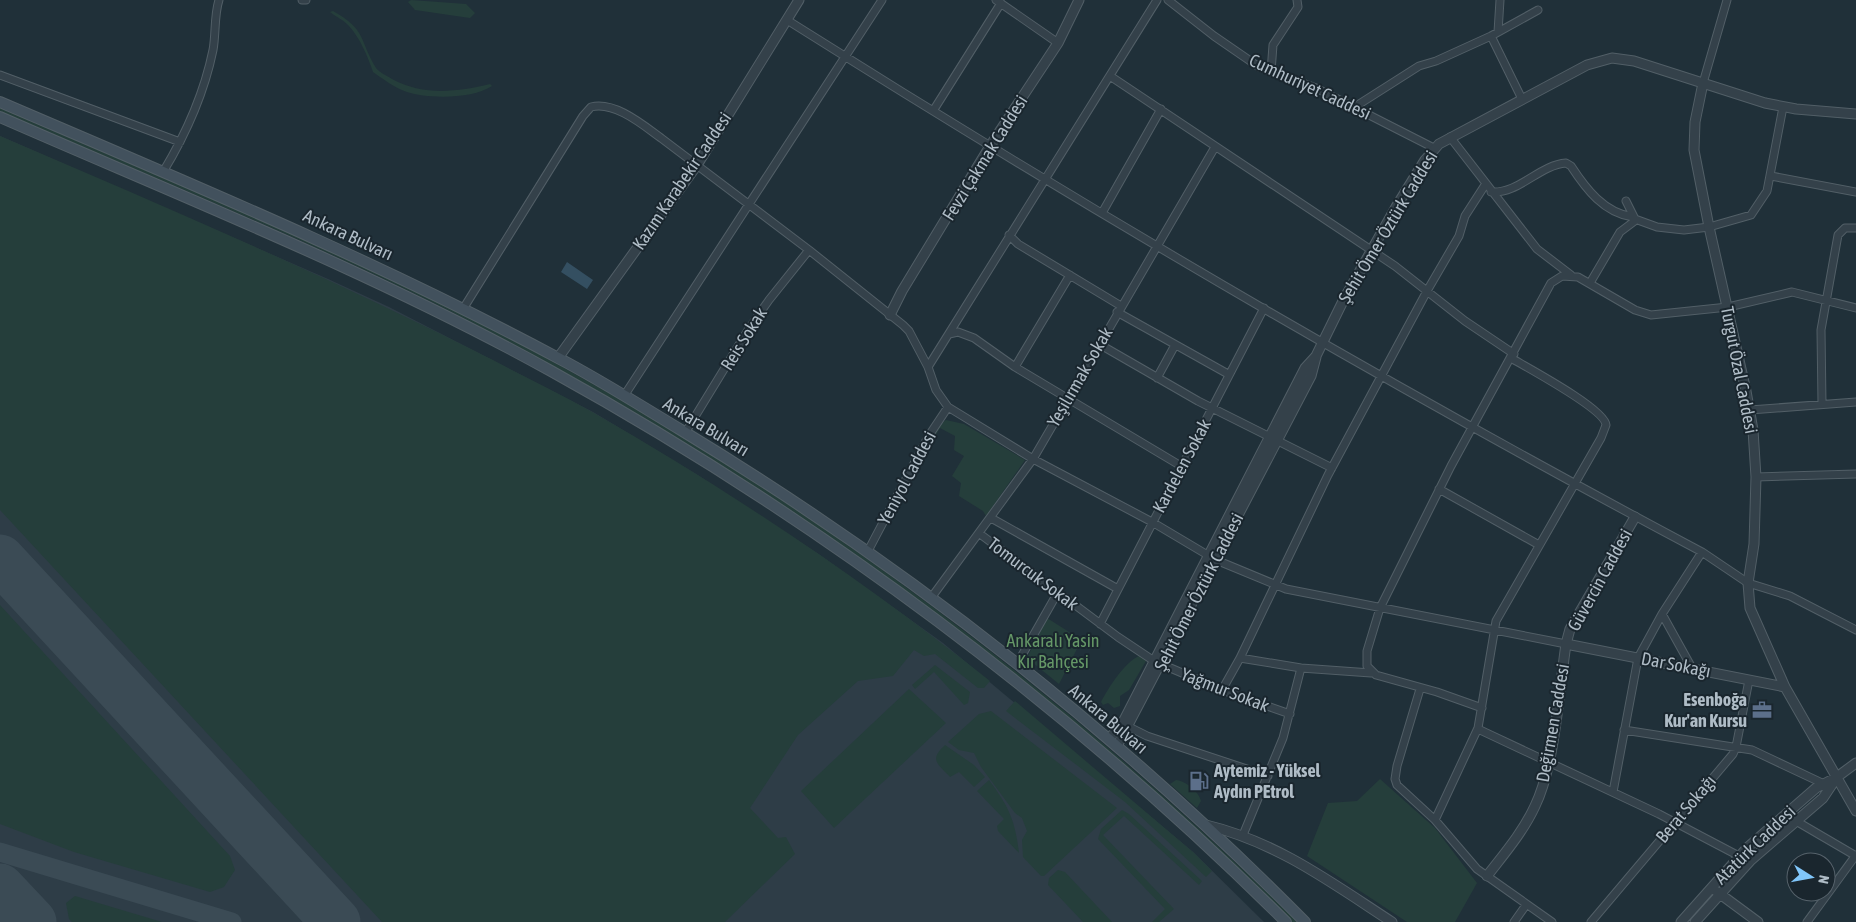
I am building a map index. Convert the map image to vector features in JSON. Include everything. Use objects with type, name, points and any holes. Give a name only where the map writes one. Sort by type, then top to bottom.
[{"type":"main road","name":"Ankara Bulvarı","points":[[0,102],[313,237],[463,309],[558,358],[772,486],[868,551],[1017,664],[1113,743],[1206,825],[1305,922]]},
{"type":"main road","name":"Ankara Bulvarı","points":[[0,117],[316,255],[421,304],[550,370],[728,476],[818,535],[898,592],[1022,688],[1175,817],[1286,922]]},
{"type":"street","points":[[162,172],[188,127],[209,67],[215,38],[219,0]]},
{"type":"street","name":"Kazım Karabekir Caddesi","points":[[558,358],[697,165],[799,0]]},
{"type":"street","points":[[624,396],[882,0]]},
{"type":"street","name":"Fevzi Çakmak Caddesi","points":[[890,315],[902,291],[990,146],[1058,43],[1079,0]]},
{"type":"street","points":[[928,367],[1158,0]]},
{"type":"street","name":"Cumhuriyet Caddesi","points":[[1168,0],[1224,43],[1259,66],[1316,88],[1434,148]]},
{"type":"street","points":[[1271,72],[1273,45],[1298,7],[1296,0]]},
{"type":"street","points":[[1500,0],[1494,34],[1522,99]]},
{"type":"street","name":"Turgut Özal Caddesi","points":[[1727,0],[1703,83],[1694,141],[1709,227],[1750,410],[1756,477],[1754,544],[1748,583],[1750,608],[1755,624],[1785,688],[1856,811]]},
{"type":"street","points":[[932,112],[999,2],[1058,43]]},
{"type":"street","points":[[1353,108],[1419,66],[1436,61],[1494,34],[1538,10]]},
{"type":"street","points":[[787,20],[932,112],[1323,343],[1635,517],[1702,552],[1748,583],[1790,596],[1856,630]]},
{"type":"street","name":"Şehit Ömer Öztürk Caddesi","points":[[1113,743],[1122,722],[1157,663],[1273,439],[1310,376],[1316,356],[1344,299],[1408,188],[1434,148],[1450,137],[1587,65],[1604,58],[1634,61],[1739,96],[1783,106],[1856,114]]},
{"type":"street","points":[[0,75],[180,142]]},
{"type":"street","points":[[1110,76],[1215,147],[1301,201],[1372,250],[1512,356],[1579,399],[1605,419],[1606,429],[1498,618],[1494,629],[1478,729],[1435,820]]},
{"type":"street","points":[[463,309],[550,168],[591,107],[604,106],[624,114],[650,130],[809,250],[890,315],[909,331],[928,367],[936,390],[948,408],[1033,459],[1152,522],[1212,558],[1275,585],[1303,594],[1566,644]]},
{"type":"street","points":[[1491,192],[1502,192],[1555,165],[1566,163],[1572,166],[1596,198],[1616,211],[1649,225],[1676,229],[1709,227],[1751,215],[1764,198],[1771,176],[1783,106]]},
{"type":"street","points":[[1102,213],[1161,109]]},
{"type":"street","points":[[1450,137],[1485,185],[1537,250],[1571,275],[1590,283],[1645,314],[1668,314],[1728,307],[1792,292],[1856,308]]},
{"type":"street","name":"Yeşilırmak Sokak","points":[[931,598],[980,534],[1033,459],[1215,147]]},
{"type":"street","points":[[1771,176],[1856,192]]},
{"type":"street","points":[[1222,690],[1240,658],[1332,468],[1427,291],[1460,236],[1464,216],[1485,185]]},
{"type":"street","points":[[1626,201],[1634,218]]},
{"type":"street","points":[[1590,283],[1620,232],[1634,218]]},
{"type":"street","points":[[1822,404],[1821,330],[1825,301],[1838,235],[1845,228],[1856,228]]},
{"type":"street","points":[[1010,235],[1018,244],[1070,275],[1175,345],[1228,374]]},
{"type":"street","name":"Reis Sokak","points":[[685,433],[768,300],[809,250]]},
{"type":"street","points":[[1015,367],[1070,275]]},
{"type":"street","points":[[1371,673],[1367,666],[1367,651],[1380,608],[1439,490],[1546,289],[1555,279],[1571,275]]},
{"type":"street","name":"Kardelen Sokak","points":[[1100,624],[1213,408],[1228,374],[1264,308]]},
{"type":"street","points":[[949,334],[958,332],[974,338],[1015,367],[1181,466]]},
{"type":"street","points":[[1099,344],[1213,408],[1332,468]]},
{"type":"street","points":[[1157,378],[1175,345]]},
{"type":"street","points":[[1750,410],[1856,402]]},
{"type":"street","name":"Yeniyol Caddesi","points":[[868,551],[928,437],[948,408]]},
{"type":"street","points":[[1756,477],[1856,474]]},
{"type":"street","points":[[1439,490],[1539,545]]},
{"type":"street","name":"Güvercin Caddesi","points":[[1566,644],[1574,622],[1635,517]]},
{"type":"street","points":[[991,518],[1118,589]]},
{"type":"street","name":"Tomurcuk Sokak","points":[[980,534],[1100,624],[1157,663]]},
{"type":"street","points":[[1613,792],[1638,658],[1662,614],[1702,552]]},
{"type":"street","points":[[1017,664],[1058,592]]},
{"type":"street","points":[[1662,614],[1692,668]]},
{"type":"street","name":"Dar Sokağı","points":[[1566,644],[1785,688]]},
{"type":"street","name":"Değirmen Caddesi","points":[[1487,876],[1535,807],[1548,762],[1566,644]]},
{"type":"street","points":[[1240,658],[1301,668],[1371,673],[1420,689],[1437,692],[1482,708]]},
{"type":"street","name":"Şehit Ömer Öztürk Caddesi","points":[[1113,743],[1129,726],[1157,663]]},
{"type":"street","name":"Yağmur Sokak","points":[[1157,663],[1222,690],[1290,714]]},
{"type":"street","points":[[1243,835],[1268,776],[1290,714],[1301,668]]},
{"type":"street","name":"Berat Sokağı","points":[[1592,922],[1736,747],[1749,680]]},
{"type":"street","points":[[1420,689],[1395,779],[1397,785],[1435,820],[1466,857],[1487,876],[1552,922]]},
{"type":"street","points":[[1129,726],[1147,736],[1268,776]]},
{"type":"street","points":[[1478,729],[1613,792],[1739,856]]},
{"type":"street","points":[[1624,730],[1760,752],[1822,783]]},
{"type":"street","name":"Atatürk Caddesi","points":[[1681,922],[1739,856],[1822,783],[1837,777],[1856,763]]},
{"type":"street","name":"Atatürk Caddesi","points":[[1695,922],[1751,860],[1823,798],[1837,777]]},
{"type":"street","points":[[1796,821],[1856,856],[1807,922]]},
{"type":"street","points":[[1206,825],[1243,835],[1298,861],[1392,922]]},
{"type":"street","points":[[1712,887],[1758,922]]},
{"type":"street","points":[[1514,922],[1526,905]]},
{"type":"shaded area","points":[[0,136],[389,307],[593,412],[696,474],[817,553],[943,643],[1193,852],[1264,922],[0,922]]},
{"type":"shaded area","points":[[567,262],[593,280],[587,289],[561,272]]},
{"type":"green space","points":[[411,0],[466,4],[475,13],[470,18],[415,10],[408,2]]},
{"type":"green space","points":[[333,11],[352,24],[361,36],[376,68],[392,79],[416,88],[440,91],[490,84],[492,86],[474,93],[438,97],[407,92],[398,88],[373,72],[357,36],[347,24],[330,12]]},
{"type":"green space","points":[[0,108],[282,229],[421,294],[557,364],[658,422],[756,483],[946,617],[1037,689],[1126,764],[1213,842],[1297,922],[1292,922],[1196,831],[1097,743],[995,660],[889,580],[781,505],[669,434],[555,367],[438,305],[275,229],[0,111]]},
{"type":"green space","points":[[0,136],[186,216],[371,300],[582,406],[646,443],[747,506],[895,608],[990,681],[984,688],[978,688],[935,654],[924,656],[914,650],[893,676],[858,681],[798,735],[750,808],[778,838],[786,837],[795,854],[725,922],[382,922],[0,510]]},
{"type":"green space","points":[[946,420],[964,424],[1025,460],[986,516],[983,511],[959,496],[961,483],[952,476],[964,456],[954,450],[955,436],[940,428],[921,461],[919,460],[939,425]]},
{"type":"green space","points":[[0,605],[230,856],[235,870],[224,887],[210,892],[74,852],[0,824]]},
{"type":"green space","name":"Ankaralı Yasin Kır Bahçesi","points":[[1047,618],[1077,637],[1074,643],[1079,645],[1059,684],[1027,658]]},
{"type":"green space","points":[[1139,656],[1146,661],[1129,690],[1120,696],[1120,706],[1114,708],[1108,703],[1103,705],[1101,702],[1117,676],[1133,659]]},
{"type":"green space","points":[[935,665],[970,692],[968,703],[964,705],[934,672],[915,689],[912,685]]},
{"type":"green space","points":[[909,689],[946,723],[834,828],[801,791]]},
{"type":"green space","points":[[1015,701],[1193,852],[1212,871],[1206,877],[1125,802],[1006,711]]},
{"type":"green space","points":[[991,711],[1117,808],[1044,876],[1041,876],[1023,857],[1022,840],[1027,831],[1022,818],[1015,813],[981,767],[974,753],[959,750],[948,742],[979,714]]},
{"type":"green space","points":[[945,745],[974,765],[985,777],[974,787],[959,772],[950,777],[938,765],[936,758]]},
{"type":"green space","points":[[1380,779],[1435,828],[1477,883],[1455,922],[1407,922],[1307,856],[1328,803],[1357,801]]},
{"type":"green space","points":[[989,780],[1002,798],[1010,814],[1019,853],[998,831],[997,826],[1004,819],[977,791]]},
{"type":"green space","points":[[1176,780],[1188,785],[1198,794],[1201,801],[1197,808],[1170,784]]},
{"type":"green space","points":[[1122,810],[1129,814],[1202,881],[1199,885],[1124,816],[1103,835],[1174,909],[1159,922],[1152,922],[1165,909],[1098,839],[1101,829]]},
{"type":"green space","points":[[1058,870],[1065,872],[1112,922],[1083,922],[1048,885],[1049,878]]},
{"type":"green space","points":[[75,896],[162,922],[72,922],[69,919],[66,903]]},
{"type":"taxiway","points":[[0,852],[232,922]]},
{"type":"runway","points":[[0,559],[336,922]]},
{"type":"runway","points":[[0,888],[32,922]]},
{"type":"place","name":"Esenboğa Kur'an Kursu","points":[[1762,710]]},
{"type":"place","name":"Aytemiz - Yüksel Aydın PEtrol","points":[[1199,781]]}]
